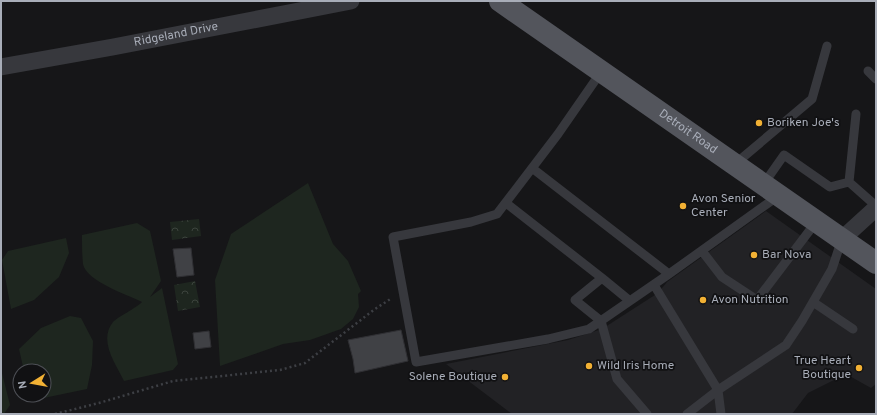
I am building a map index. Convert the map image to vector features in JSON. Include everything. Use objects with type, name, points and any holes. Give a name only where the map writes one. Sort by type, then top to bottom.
[{"type":"main road","name":"Detroit Road","points":[[500,1],[876,263]]},
{"type":"street","name":"Ridgeland Drive","points":[[1,67],[351,1]]},
{"type":"street","points":[[842,239],[876,207]]},
{"type":"lane","points":[[734,165],[812,99],[827,46]]},
{"type":"lane","points":[[868,71],[876,79]]},
{"type":"lane","points":[[601,72],[558,134],[497,214],[471,222],[393,237],[416,362],[589,329],[702,251],[771,190],[784,155],[830,187],[849,182]]},
{"type":"lane","points":[[849,182],[856,114]]},
{"type":"lane","points":[[532,168],[669,274]]},
{"type":"lane","points":[[849,182],[876,207]]},
{"type":"lane","points":[[506,203],[630,301]]},
{"type":"lane","points":[[702,251],[722,277],[757,300],[816,222]]},
{"type":"lane","points":[[687,414],[718,390],[786,345],[832,269],[842,239]]},
{"type":"lane","points":[[602,278],[575,300],[601,321],[617,379],[647,414]]},
{"type":"lane","points":[[654,285],[718,390],[721,414]]},
{"type":"lane","points":[[813,302],[853,329]]},
{"type":"path","points":[[55,414],[173,381],[280,370],[305,363],[375,309],[403,291]]},
{"type":"shaded area","points":[[766,211],[876,289],[876,384],[871,388],[846,374],[808,393],[792,414],[512,414],[446,364],[568,340],[602,329],[658,293],[667,282]]},
{"type":"green space","points":[[308,183],[333,244],[348,261],[361,291],[358,294],[359,307],[353,319],[341,329],[310,340],[283,344],[220,366],[215,280],[231,234]]},
{"type":"green space","points":[[199,219],[201,236],[172,240],[170,222]]},
{"type":"green space","points":[[137,223],[150,231],[161,281],[150,297],[162,288],[178,364],[173,370],[124,381],[113,360],[107,337],[109,329],[115,320],[142,302],[99,282],[86,270],[83,264],[82,235]]},
{"type":"green space","points":[[66,238],[69,253],[59,277],[34,300],[11,309],[2,260],[8,251]]},
{"type":"green space","points":[[195,281],[200,307],[178,311],[174,285]]},
{"type":"green space","points":[[70,316],[81,318],[93,341],[92,365],[87,389],[52,396],[52,363],[22,363],[19,349],[41,328]]},
{"type":"green space","points":[[1,369],[10,405],[4,414],[1,414]]},
{"type":"building","points":[[191,248],[194,275],[177,277],[173,249]]},
{"type":"building","points":[[401,330],[408,361],[355,373],[348,340]]},
{"type":"building","points":[[209,331],[211,347],[195,349],[193,333]]},
{"type":"place","name":"Boriken Joe's","points":[[759,123]]},
{"type":"place","name":"Avon Senior Center","points":[[683,206]]},
{"type":"place","name":"Bar Nova","points":[[754,255]]},
{"type":"place","name":"Avon Nutrition","points":[[703,300]]},
{"type":"place","name":"Wild Iris Home","points":[[589,366]]},
{"type":"place","name":"True Heart Boutique","points":[[859,368]]},
{"type":"place","name":"Solene Boutique","points":[[505,377]]}]
